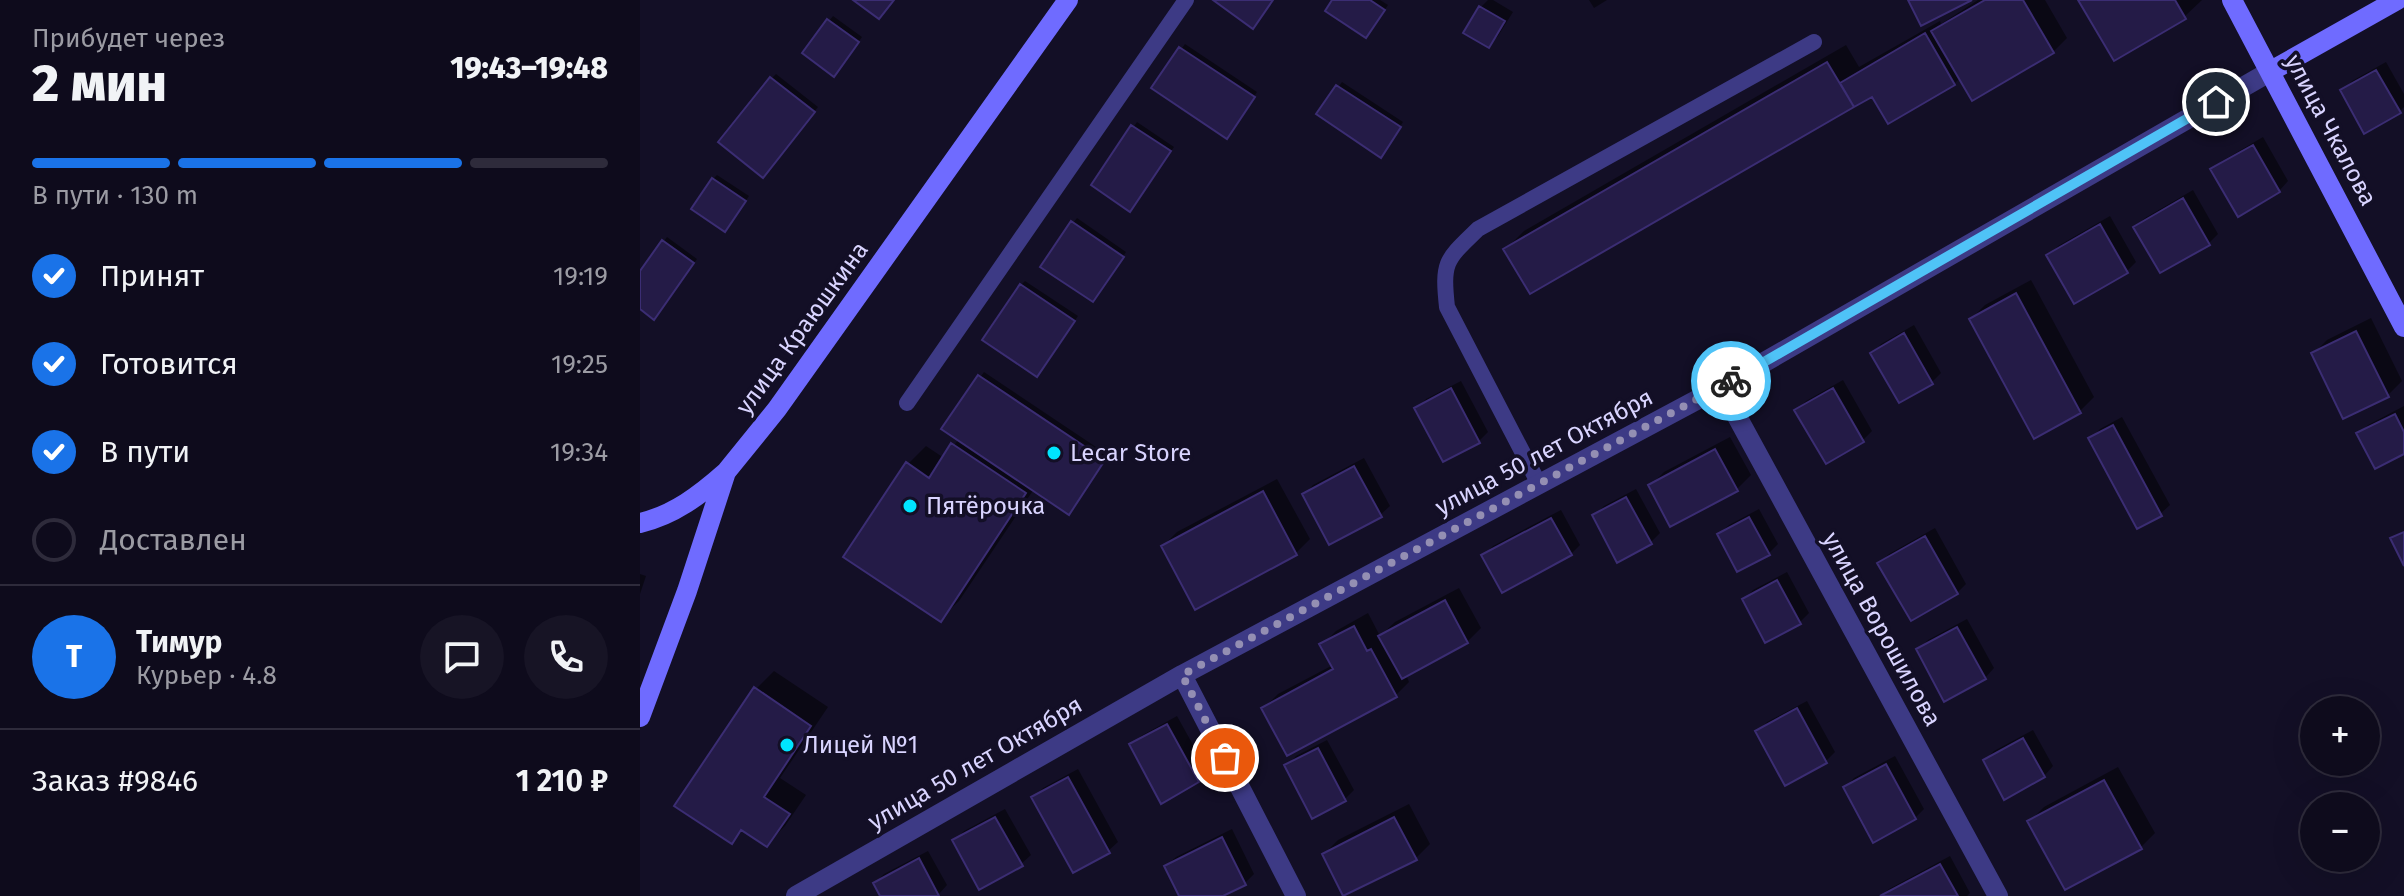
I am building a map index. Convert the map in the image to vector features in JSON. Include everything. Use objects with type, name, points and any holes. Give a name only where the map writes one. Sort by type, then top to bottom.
[{"type":"street","name":"улица Краюшкина","points":[[640,717],[687,591],[726,472],[777,409],[1068,0]]},
{"type":"street","name":"улица Чкалова","points":[[2232,0],[2404,327]]},
{"type":"street","name":"улица 50 лет Октября","points":[[796,896],[1182,675],[1721,387],[2397,0]]},
{"type":"street","name":"улица Ворошилова","points":[[1721,387],[1998,896]]},
{"type":"street","points":[[640,523],[684,506],[726,472]]},
{"type":"street","points":[[1182,675],[1296,896]]},
{"type":"lane","points":[[907,403],[1186,0]]},
{"type":"lane","points":[[1539,484],[1447,307],[1444,282],[1449,257],[1478,229],[1814,42]]},
{"type":"building","points":[[853,0],[894,0],[879,19]]},
{"type":"building","points":[[1213,0],[1273,0],[1253,29]]},
{"type":"building","points":[[1332,0],[1370,0],[1385,10],[1366,38],[1325,11]]},
{"type":"building","points":[[1908,0],[1972,0],[1921,26]]},
{"type":"building","points":[[1985,0],[2023,0],[2054,53],[1972,101],[1931,31]]},
{"type":"building","points":[[2078,0],[2175,0],[2186,19],[2114,61]]},
{"type":"building","points":[[1479,6],[1505,21],[1489,48],[1463,33]]},
{"type":"building","points":[[827,19],[859,42],[834,77],[802,53]]},
{"type":"building","points":[[1925,33],[1955,85],[1888,124],[1872,97],[1854,107],[1840,83]]},
{"type":"building","points":[[1179,47],[1255,97],[1227,139],[1151,88]]},
{"type":"building","points":[[1827,62],[1854,107],[1530,294],[1503,249]]},
{"type":"building","points":[[2376,70],[2401,113],[2364,134],[2340,90]]},
{"type":"building","points":[[770,77],[815,112],[763,178],[718,142]]},
{"type":"building","points":[[1336,85],[1401,127],[1381,158],[1316,114]]},
{"type":"building","points":[[1131,125],[1171,151],[1130,212],[1091,185]]},
{"type":"building","points":[[2253,145],[2280,192],[2238,217],[2210,169]]},
{"type":"building","points":[[712,178],[746,201],[725,232],[691,209]]},
{"type":"building","points":[[2183,198],[2210,245],[2160,273],[2133,227]]},
{"type":"building","points":[[1071,221],[1124,257],[1093,302],[1040,267]]},
{"type":"building","points":[[2100,224],[2128,273],[2074,304],[2046,255]]},
{"type":"building","points":[[662,240],[694,263],[654,320],[640,309],[640,271]]},
{"type":"building","points":[[1020,284],[1075,321],[1037,377],[982,340]]},
{"type":"building","points":[[2016,293],[2081,413],[2034,439],[1969,319]]},
{"type":"building","points":[[2356,331],[2389,397],[2343,419],[2311,353]]},
{"type":"building","points":[[1904,333],[1933,384],[1899,403],[1870,353]]},
{"type":"building","points":[[978,375],[1105,460],[1069,515],[941,429]]},
{"type":"building","points":[[1451,388],[1480,443],[1443,462],[1414,408]]},
{"type":"building","points":[[1833,388],[1864,442],[1826,464],[1794,410]]},
{"type":"building","points":[[2395,414],[2404,432],[2404,454],[2375,469],[2356,433]]},
{"type":"building","points":[[2113,425],[2162,516],[2137,529],[2088,438]]},
{"type":"building","points":[[951,443],[1026,493],[941,622],[843,557],[906,462],[929,478]]},
{"type":"building","points":[[1715,449],[1738,491],[1670,527],[1648,485]]},
{"type":"building","points":[[1354,466],[1382,517],[1329,545],[1302,494]]},
{"type":"building","points":[[1263,491],[1297,555],[1195,610],[1161,546]]},
{"type":"building","points":[[1626,497],[1652,544],[1617,563],[1592,515]]},
{"type":"building","points":[[1749,517],[1770,555],[1737,572],[1717,534]]},
{"type":"building","points":[[1551,518],[1572,555],[1502,593],[1481,555]]},
{"type":"building","points":[[2404,532],[2404,566],[2390,538]]},
{"type":"building","points":[[1925,536],[1958,594],[1911,621],[1877,563]]},
{"type":"building","points":[[1777,580],[1801,624],[1765,643],[1742,599]]},
{"type":"building","points":[[1445,600],[1468,643],[1402,679],[1378,636]]},
{"type":"building","points":[[1354,626],[1367,651],[1371,649],[1397,697],[1287,756],[1261,708],[1333,669],[1319,644]]},
{"type":"building","points":[[1957,627],[1986,679],[1944,702],[1916,649]]},
{"type":"building","points":[[754,687],[811,726],[764,797],[790,814],[767,847],[741,830],[732,844],[674,806]]},
{"type":"building","points":[[1797,708],[1827,763],[1785,786],[1755,731]]},
{"type":"building","points":[[1167,724],[1199,782],[1161,804],[1129,744]]},
{"type":"building","points":[[2023,738],[2045,777],[2004,800],[1983,760]]},
{"type":"building","points":[[1318,748],[1346,801],[1312,819],[1284,765]]},
{"type":"building","points":[[1886,764],[1916,819],[1873,843],[1843,787]]},
{"type":"building","points":[[1068,777],[1110,853],[1073,873],[1031,797]]},
{"type":"building","points":[[2104,780],[2142,849],[2065,890],[2027,821]]},
{"type":"building","points":[[995,817],[1023,866],[979,890],[952,840]]},
{"type":"building","points":[[1394,817],[1417,860],[1343,896],[1322,854]]},
{"type":"building","points":[[1222,837],[1246,885],[1223,896],[1179,896],[1164,866]]},
{"type":"building","points":[[919,858],[939,896],[880,896],[873,883]]},
{"type":"building","points":[[1940,864],[1958,896],[1880,896]]},
{"type":"way so far","points":[[1225,758],[1182,675],[1731,381]]},
{"type":"place","name":"Lecar Store","points":[[1054,453]]},
{"type":"place","name":"Пятёрочка","points":[[910,506]]},
{"type":"place","name":"Лицей №1","points":[[787,745]]},
{"type":"route","points":[[1731,381],[2216,102]]}]
